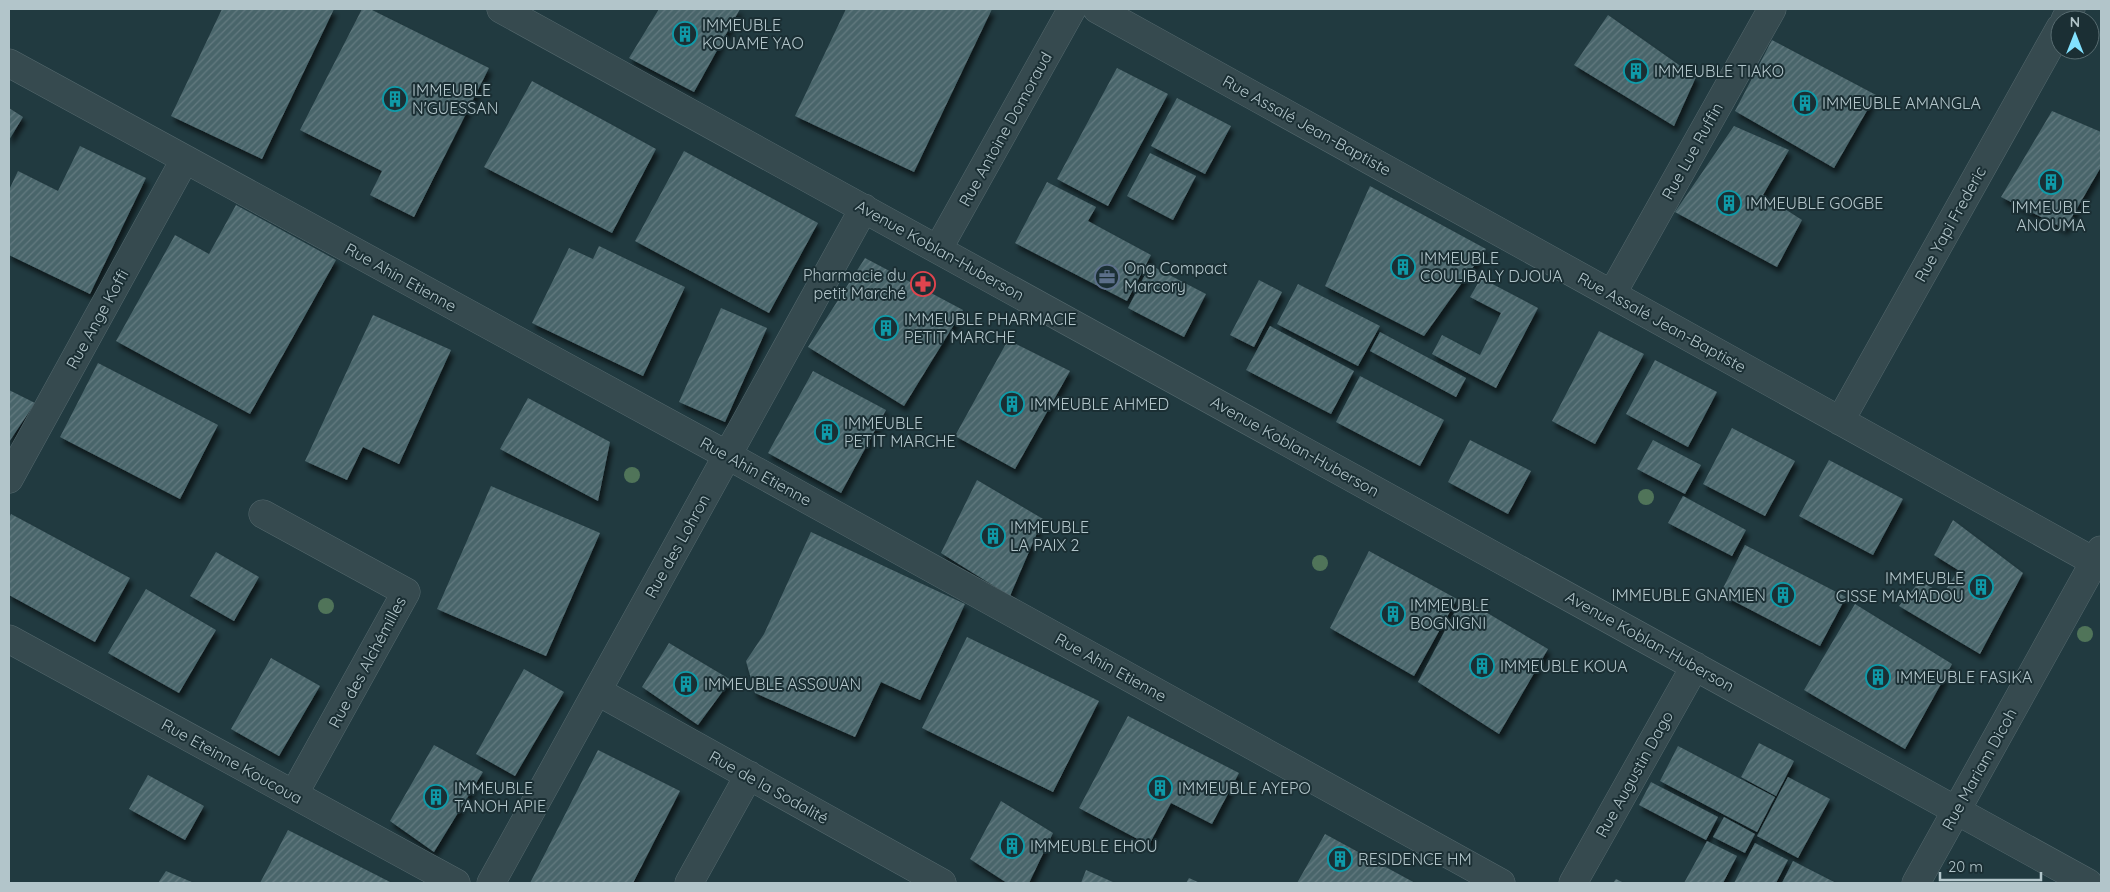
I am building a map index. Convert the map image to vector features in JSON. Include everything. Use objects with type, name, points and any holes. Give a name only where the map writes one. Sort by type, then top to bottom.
[{"type":"street","name":"Avenue Koblan-Huberson","points":[[501,9],[2088,883]]},
{"type":"street","name":"Rue Antoine Domoraud","points":[[938,249],[1072,9]]},
{"type":"street","name":"Rue Assalé Jean-Baptiste","points":[[1097,9],[1840,420],[2096,568]]},
{"type":"street","name":"Rue Lue Ruffin","points":[[1612,294],[1772,9]]},
{"type":"street","name":"Rue Yapi Frederic","points":[[1840,420],[2050,46]]},
{"type":"street","name":"Rue Ahin Etienne","points":[[9,64],[727,455],[1501,883]]},
{"type":"street","name":"Rue Ange Koffi","points":[[9,479],[185,159]]},
{"type":"street","name":"Rue des Lohron","points":[[491,883],[864,208]]},
{"type":"street","name":"Rue des Alchémilles","points":[[263,514],[406,592],[294,794]]},
{"type":"street","name":"Rue Mariam Dicoh","points":[[1916,883],[2096,568]]},
{"type":"street","name":"Rue Eteinne Koucoua","points":[[9,639],[456,883]]},
{"type":"street","name":"Rue Augustin Dago","points":[[1573,883],[1695,666]]},
{"type":"street","name":"Rue de la Sodalité","points":[[597,691],[942,883]]},
{"type":"street","points":[[689,883],[749,775]]},
{"type":"building","points":[[222,9],[334,9],[262,159],[171,116]]},
{"type":"building","name":"IMMEUBLE N'GUESSAN","points":[[362,9],[370,9],[489,68],[414,217],[370,195],[382,171],[300,130]]},
{"type":"building","name":"IMMEUBLE KOUAME YAO","points":[[659,9],[740,9],[694,92],[629,58]]},
{"type":"building","points":[[846,9],[992,9],[914,172],[795,116]]},
{"type":"building","name":"IMMEUBLE TIAKO","points":[[1608,15],[1696,77],[1674,126],[1574,65]]},
{"type":"building","name":"IMMEUBLE AMANGLA","points":[[1772,40],[1876,95],[1834,168],[1735,111]]},
{"type":"building","points":[[1117,68],[1168,94],[1108,206],[1057,179]]},
{"type":"building","points":[[532,81],[656,149],[612,233],[484,167]]},
{"type":"building","points":[[1177,98],[1231,126],[1205,174],[1151,146]]},
{"type":"building","points":[[9,108],[23,117],[9,140]]},
{"type":"building","name":"IMMEUBLE ANOUMA","points":[[2052,111],[2101,132],[2101,167],[2065,229],[2001,197]]},
{"type":"building","name":"IMMEUBLE GOGBE","points":[[1734,126],[1789,150],[1763,195],[1802,220],[1777,267],[1675,212]]},
{"type":"building","points":[[80,146],[146,178],[90,294],[9,255],[9,190],[18,171],[58,191]]},
{"type":"building","points":[[684,151],[818,223],[769,313],[635,241]]},
{"type":"building","points":[[1150,153],[1196,176],[1173,220],[1127,196]]},
{"type":"building","points":[[1047,182],[1096,207],[1088,221],[1151,255],[1127,301],[1015,243]]},
{"type":"building","name":"IMMEUBLE COULIBALY DJOUA","points":[[1370,186],[1486,249],[1424,336],[1325,286]]},
{"type":"building","points":[[236,205],[336,260],[250,414],[116,341],[175,235],[209,254]]},
{"type":"building","points":[[599,246],[685,287],[643,376],[532,323],[569,248],[593,259]]},
{"type":"building","name":"IMMEUBLE PHARMACIE PETIT MARCHE","points":[[865,258],[963,310],[904,406],[808,347]]},
{"type":"building","points":[[1150,265],[1206,294],[1184,337],[1128,308]]},
{"type":"building","points":[[1481,278],[1538,308],[1496,388],[1432,354],[1442,335],[1480,355],[1501,313],[1470,297]]},
{"type":"building","points":[[1259,280],[1282,292],[1254,347],[1230,335]]},
{"type":"building","points":[[1298,284],[1380,326],[1358,366],[1277,324]]},
{"type":"building","points":[[721,308],[767,328],[725,422],[679,402]]},
{"type":"building","points":[[373,315],[451,350],[399,464],[363,447],[347,480],[305,461]]},
{"type":"building","points":[[1270,326],[1354,371],[1331,414],[1246,370]]},
{"type":"building","points":[[1599,331],[1644,354],[1595,444],[1552,421]]},
{"type":"building","points":[[1380,332],[1466,378],[1456,397],[1370,351]]},
{"type":"building","name":"IMMEUBLE AHMED","points":[[1008,340],[1070,371],[1015,469],[955,436]]},
{"type":"building","points":[[1655,360],[1717,392],[1688,447],[1626,414]]},
{"type":"building","points":[[98,363],[218,425],[180,499],[60,437]]},
{"type":"building","name":"IMMEUBLE PETIT MARCHE","points":[[813,371],[886,410],[841,493],[768,453]]},
{"type":"building","points":[[1360,376],[1444,420],[1420,466],[1336,422]]},
{"type":"building","points":[[9,390],[35,403],[9,442]]},
{"type":"building","points":[[528,398],[610,442],[598,501],[500,449]]},
{"type":"building","points":[[1732,428],[1795,461],[1765,516],[1703,484]]},
{"type":"building","points":[[1470,440],[1531,471],[1508,514],[1448,482]]},
{"type":"building","points":[[1653,440],[1701,465],[1685,494],[1637,469]]},
{"type":"building","points":[[1829,460],[1903,499],[1873,555],[1799,516]]},
{"type":"building","name":"IMMEUBLE LA PAIX 2","points":[[977,480],[1043,519],[1010,596],[941,553]]},
{"type":"building","points":[[491,486],[600,533],[546,656],[437,609]]},
{"type":"building","points":[[1683,496],[1746,530],[1732,556],[1668,523]]},
{"type":"building","points":[[11,514],[130,578],[95,642],[9,595],[9,519]]},
{"type":"building","name":"IMMEUBLE CISSE MAMADOU","points":[[1953,520],[2023,573],[1980,654],[1899,606],[1920,581],[1943,594],[1958,570],[1934,555]]},
{"type":"building","points":[[811,532],[965,604],[920,700],[881,682],[855,737],[755,693],[746,661],[764,634]]},
{"type":"building","name":"IMMEUBLE GNAMIEN","points":[[1745,545],[1846,597],[1820,646],[1720,594]]},
{"type":"building","name":"IMMEUBLE BOGNIGNI","points":[[1369,551],[1457,599],[1414,676],[1330,628]]},
{"type":"building","points":[[216,552],[259,577],[234,621],[190,596]]},
{"type":"building","points":[[146,589],[216,630],[179,693],[108,653]]},
{"type":"building","name":"IMMEUBLE KOUA","points":[[1462,598],[1548,649],[1499,734],[1418,682]]},
{"type":"building","name":"IMMEUBLE FASIKA","points":[[1855,604],[1952,664],[1905,749],[1804,690]]},
{"type":"building","points":[[967,637],[1099,701],[1053,792],[922,728]]},
{"type":"building","name":"IMMEUBLE ASSOUAN","points":[[669,643],[731,680],[698,725],[642,687]]},
{"type":"building","points":[[271,658],[320,686],[279,756],[231,729]]},
{"type":"building","points":[[524,669],[564,692],[515,776],[476,754]]},
{"type":"building","name":"IMMEUBLE AYEPO","points":[[1128,716],[1239,773],[1212,824],[1171,803],[1149,845],[1079,808]]},
{"type":"building","points":[[1759,743],[1794,761],[1776,796],[1741,777]]},
{"type":"building","name":"IMMEUBLE TANOH APIE","points":[[434,745],[483,772],[434,852],[390,821]]},
{"type":"building","points":[[1678,746],[1775,797],[1757,832],[1660,781]]},
{"type":"building","points":[[598,750],[680,791],[633,883],[530,883]]},
{"type":"building","points":[[148,775],[204,806],[185,840],[129,809]]},
{"type":"building","points":[[1788,777],[1830,799],[1798,858],[1757,836]]},
{"type":"building","points":[[1651,782],[1718,817],[1706,840],[1639,805]]},
{"type":"building","name":"IMMEUBLE EHOU","points":[[1001,801],[1053,833],[1029,883],[1007,883],[970,859]]},
{"type":"building","points":[[1724,817],[1755,834],[1745,853],[1713,837]]},
{"type":"building","points":[[288,830],[392,883],[260,883]]},
{"type":"building","name":"RESIDENCE HM","points":[[1325,834],[1415,883],[1297,883]]},
{"type":"building","points":[[1707,841],[1737,856],[1723,883],[1684,883]]},
{"type":"building","points":[[1755,843],[1788,860],[1776,883],[1734,883]]},
{"type":"building","points":[[1793,861],[1836,883],[1782,883]]},
{"type":"building","points":[[1086,870],[1115,883],[1081,883]]},
{"type":"building","points":[[166,871],[194,883],[158,883]]},
{"type":"building","points":[[1189,878],[1200,883],[1186,883]]},
{"type":"building","points":[[1616,879],[1624,883],[1613,883]]},
{"type":"place","name":"IMMEUBLE KOUAME YAO","points":[[685,34]]},
{"type":"place","name":"IMMEUBLE TIAKO","points":[[1636,71]]},
{"type":"place","name":"IMMEUBLE N'GUESSAN","points":[[395,99]]},
{"type":"place","name":"IMMEUBLE AMANGLA","points":[[1805,103]]},
{"type":"place","name":"IMMEUBLE ANOUMA","points":[[2051,182]]},
{"type":"place","name":"IMMEUBLE GOGBE","points":[[1729,203]]},
{"type":"place","name":"IMMEUBLE COULIBALY DJOUA","points":[[1403,267]]},
{"type":"place","name":"Ong Compact Marcory","points":[[1107,277]]},
{"type":"place","name":"Pharmacie du petit Marché","points":[[923,284]]},
{"type":"place","name":"IMMEUBLE PHARMACIE PETIT MARCHE","points":[[886,328]]},
{"type":"place","name":"IMMEUBLE AHMED","points":[[1012,404]]},
{"type":"place","name":"IMMEUBLE PETIT MARCHE","points":[[827,432]]},
{"type":"place","name":"IMMEUBLE LA PAIX 2","points":[[993,536]]},
{"type":"place","name":"IMMEUBLE CISSE MAMADOU","points":[[1981,587]]},
{"type":"place","name":"IMMEUBLE GNAMIEN","points":[[1783,595]]},
{"type":"place","name":"IMMEUBLE BOGNIGNI","points":[[1393,614]]},
{"type":"place","name":"IMMEUBLE KOUA","points":[[1482,666]]},
{"type":"place","name":"IMMEUBLE FASIKA","points":[[1878,677]]},
{"type":"place","name":"IMMEUBLE ASSOUAN","points":[[686,684]]},
{"type":"place","name":"IMMEUBLE AYEPO","points":[[1160,788]]},
{"type":"place","name":"IMMEUBLE TANOH APIE","points":[[436,797]]},
{"type":"place","name":"IMMEUBLE EHOU","points":[[1012,846]]},
{"type":"place","name":"RESIDENCE HM","points":[[1340,859]]}]
